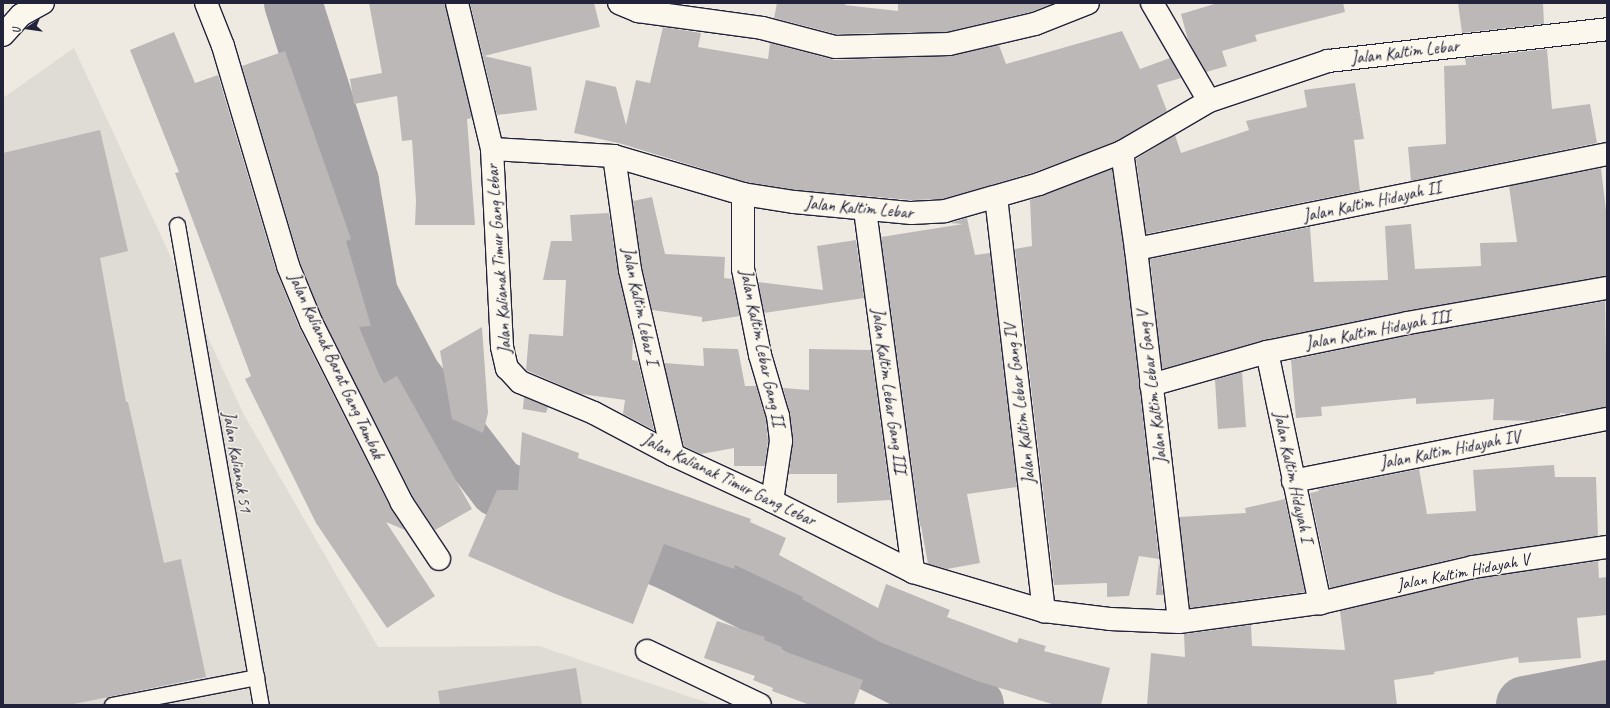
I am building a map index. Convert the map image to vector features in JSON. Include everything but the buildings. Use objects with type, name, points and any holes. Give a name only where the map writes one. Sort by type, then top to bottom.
[{"type":"street","points":[[3,35],[21,15],[43,3]]},
{"type":"street","name":"Jalan Kalianak Barat Gang Tambak","points":[[206,3],[223,46],[288,266],[311,322],[402,503],[439,559]]},
{"type":"street","name":"Jalan Kalianak Timur Gang Lebar","points":[[457,3],[492,149],[502,347],[506,368],[520,382],[594,413],[673,455],[772,501],[913,572],[1044,611],[1110,619],[1179,622],[1320,603]]},
{"type":"street","points":[[620,4],[638,11],[762,28],[835,47],[949,44],[1035,24],[1088,3]]},
{"type":"street","points":[[1152,3],[1209,101]]},
{"type":"street","name":"Jalan Kaltim Lebar","points":[[492,149],[614,156],[743,194],[864,210],[911,213],[945,210],[1039,184],[1122,152],[1209,101],[1328,61],[1607,29]]},
{"type":"street","name":"Jalan Kaltim Lebar Gang V","points":[[1122,152],[1136,250],[1179,622]]},
{"type":"street","name":"Jalan Kaltim Hidayah II","points":[[1136,250],[1607,154]]},
{"type":"street","name":"Jalan Kaltim Lebar I","points":[[614,156],[630,270],[673,455]]},
{"type":"street","name":"Jalan Kaltim Lebar Gang II","points":[[743,194],[743,269],[760,355],[778,416],[781,441],[772,501]]},
{"type":"street","name":"Jalan Kaltim Lebar Gang IV","points":[[996,197],[1044,611]]},
{"type":"street","name":"Jalan Kaltim Lebar Gang III","points":[[864,210],[913,572]]},
{"type":"street","name":"Jalan Kaltim Hidayah III","points":[[1151,385],[1266,352],[1408,323],[1607,288]]},
{"type":"street","name":"Jalan Kaltim Hidayah I","points":[[1266,352],[1320,603]]},
{"type":"street","name":"Jalan Kaltim Hidayah IV","points":[[1293,481],[1607,419]]},
{"type":"street","name":"Jalan Kaltim Hidayah V","points":[[1320,603],[1473,568],[1607,547]]},
{"type":"street","points":[[647,651],[760,705]]},
{"type":"lane","name":"Jalan Kalianak 51","points":[[177,225],[261,705]]},
{"type":"lane","points":[[112,705],[256,676]]},
{"type":"shaded area","points":[[74,48],[244,415],[378,647],[539,646],[714,705],[3,705],[3,98]]},
{"type":"waterway","points":[[293,3],[350,182],[369,294],[412,376],[498,488],[675,564],[931,692],[975,705]]},
{"type":"waterway","points":[[1525,705],[1607,689]]}]
